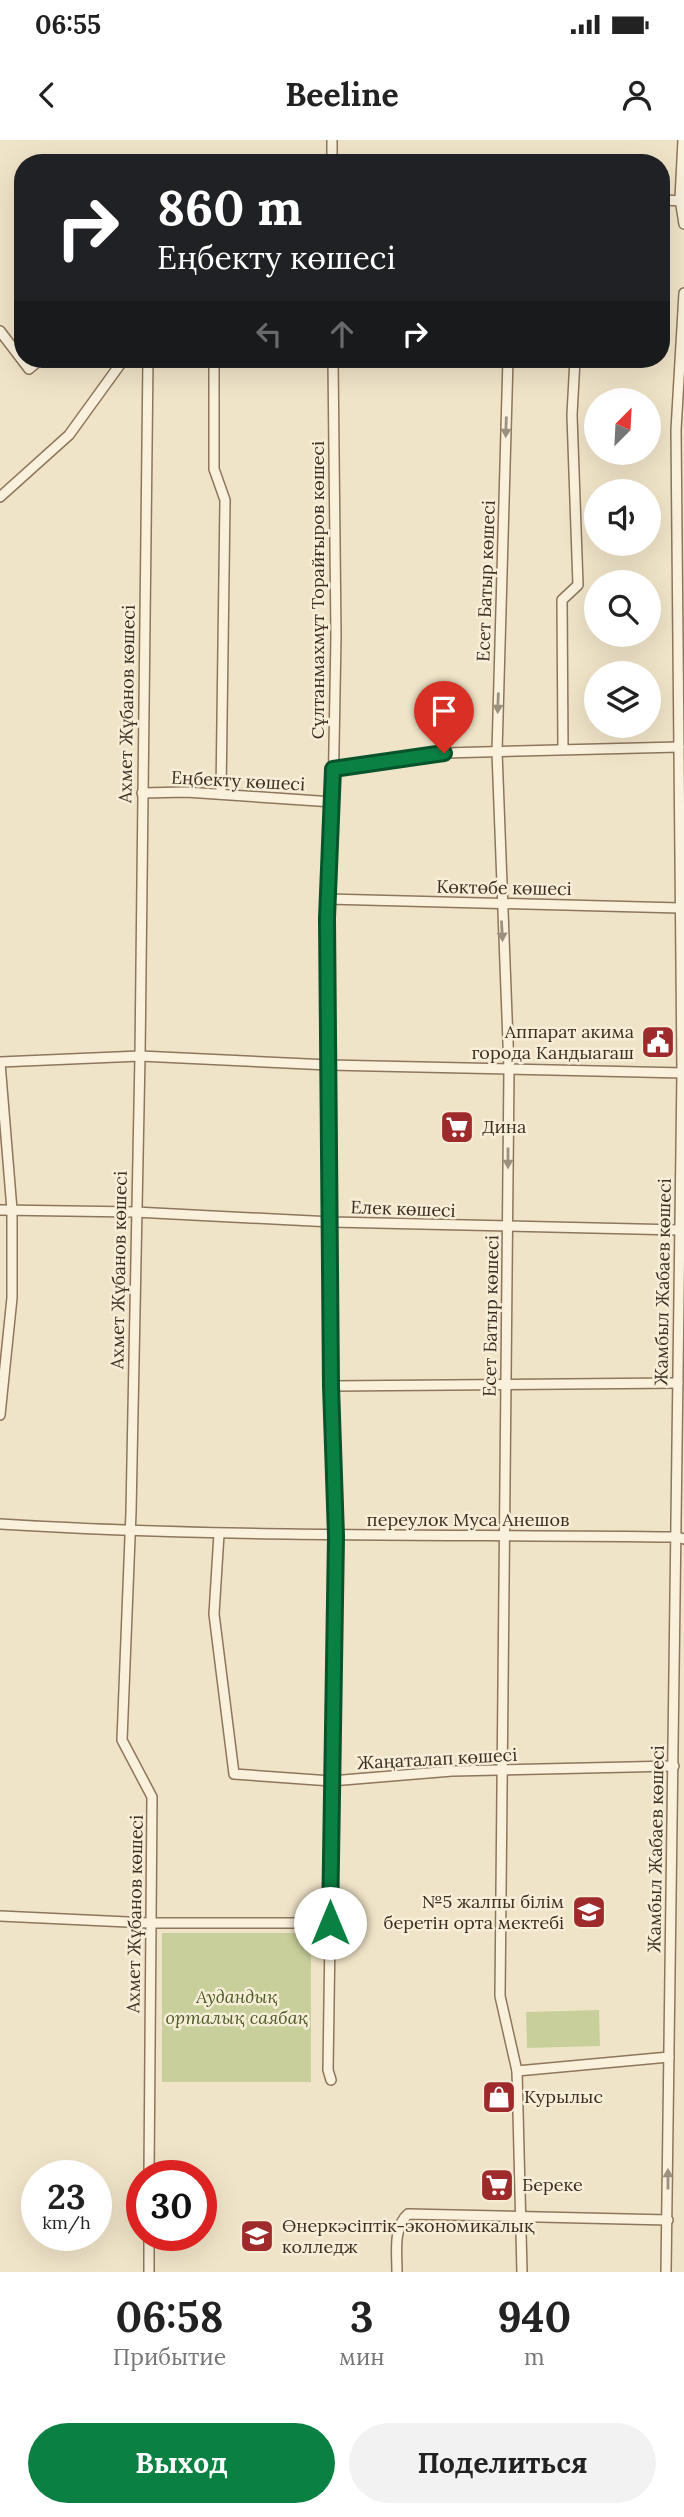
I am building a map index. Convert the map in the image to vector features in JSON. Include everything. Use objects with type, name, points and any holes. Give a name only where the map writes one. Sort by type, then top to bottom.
[{"type":"street","points":[[683,140],[684,224]]},
{"type":"street","name":"Жамбыл Жабаев көшесі","points":[[666,2272],[680,1538],[678,1383],[683,1072],[679,747],[680,430],[684,293]]},
{"type":"street","points":[[0,331],[14,349]]},
{"type":"street","points":[[0,497],[69,435],[117,368]]},
{"type":"street","name":"Ахмет Жұбанов көшесі","points":[[148,368],[140,1056],[130,1532],[122,1740],[152,1797],[149,2160]]},
{"type":"street","points":[[214,368],[214,469],[225,500],[221,794]]},
{"type":"street","name":"Сұлтанмахмұт Торайғыров көшесі","points":[[331,2080],[328,2070],[336,1536],[331,1386],[332,1222],[327,900],[333,802],[333,368]]},
{"type":"street","name":"Есет Батыр көшесі","points":[[508,368],[497,752],[509,1069],[500,1996],[517,2071],[522,2272]]},
{"type":"street","points":[[563,749],[562,600],[578,585],[572,415],[575,368]]},
{"type":"street","points":[[333,769],[444,753],[679,747]]},
{"type":"street","name":"Еңбекту көшесі","points":[[142,793],[221,794],[333,802]]},
{"type":"street","name":"Көктөбе көшесі","points":[[327,900],[680,908]]},
{"type":"street","points":[[0,1415],[12,1298],[12,1210],[0,1063],[140,1056],[329,1065],[683,1072]]},
{"type":"street","name":"Елек көшесі","points":[[0,1210],[135,1212],[332,1222],[679,1230]]},
{"type":"street","points":[[331,1386],[678,1383]]},
{"type":"street","name":"переулок Муса Анешов","points":[[0,1524],[219,1534],[680,1538]]},
{"type":"street","name":"Жаңаталап көшесі","points":[[219,1534],[214,1614],[230,1764],[234,1774],[331,1781],[452,1771],[674,1766]]},
{"type":"street","points":[[0,1916],[149,1923],[330,1923]]},
{"type":"street","points":[[517,2071],[669,2057]]},
{"type":"street","points":[[397,2272],[398,2231],[400,2221],[408,2214],[668,2220]]},
{"type":"street","points":[[149,2251],[149,2272]]},
{"type":"green space","name":"Аудандық орталық саябақ","points":[[162,1933],[311,1933],[311,2082],[162,2082]]},
{"type":"green space","points":[[599,2010],[600,2046],[527,2048],[526,2012]]},
{"type":"place","name":"Аппарат акима города Кандыагаш","points":[[658,1042]]},
{"type":"place","name":"Дина","points":[[457,1127]]},
{"type":"place","name":"№5 жалпы білім беретін орта мектебі","points":[[589,1912]]},
{"type":"place","name":"Курылыс","points":[[499,2097]]},
{"type":"place","name":"Береке","points":[[497,2185]]},
{"type":"place","name":"Өнеркәсіптік-экономикалық колледж","points":[[257,2236]]},
{"type":"route","points":[[330,1923],[336,1536],[331,1386],[332,1222],[327,900],[333,769],[444,753]]}]
